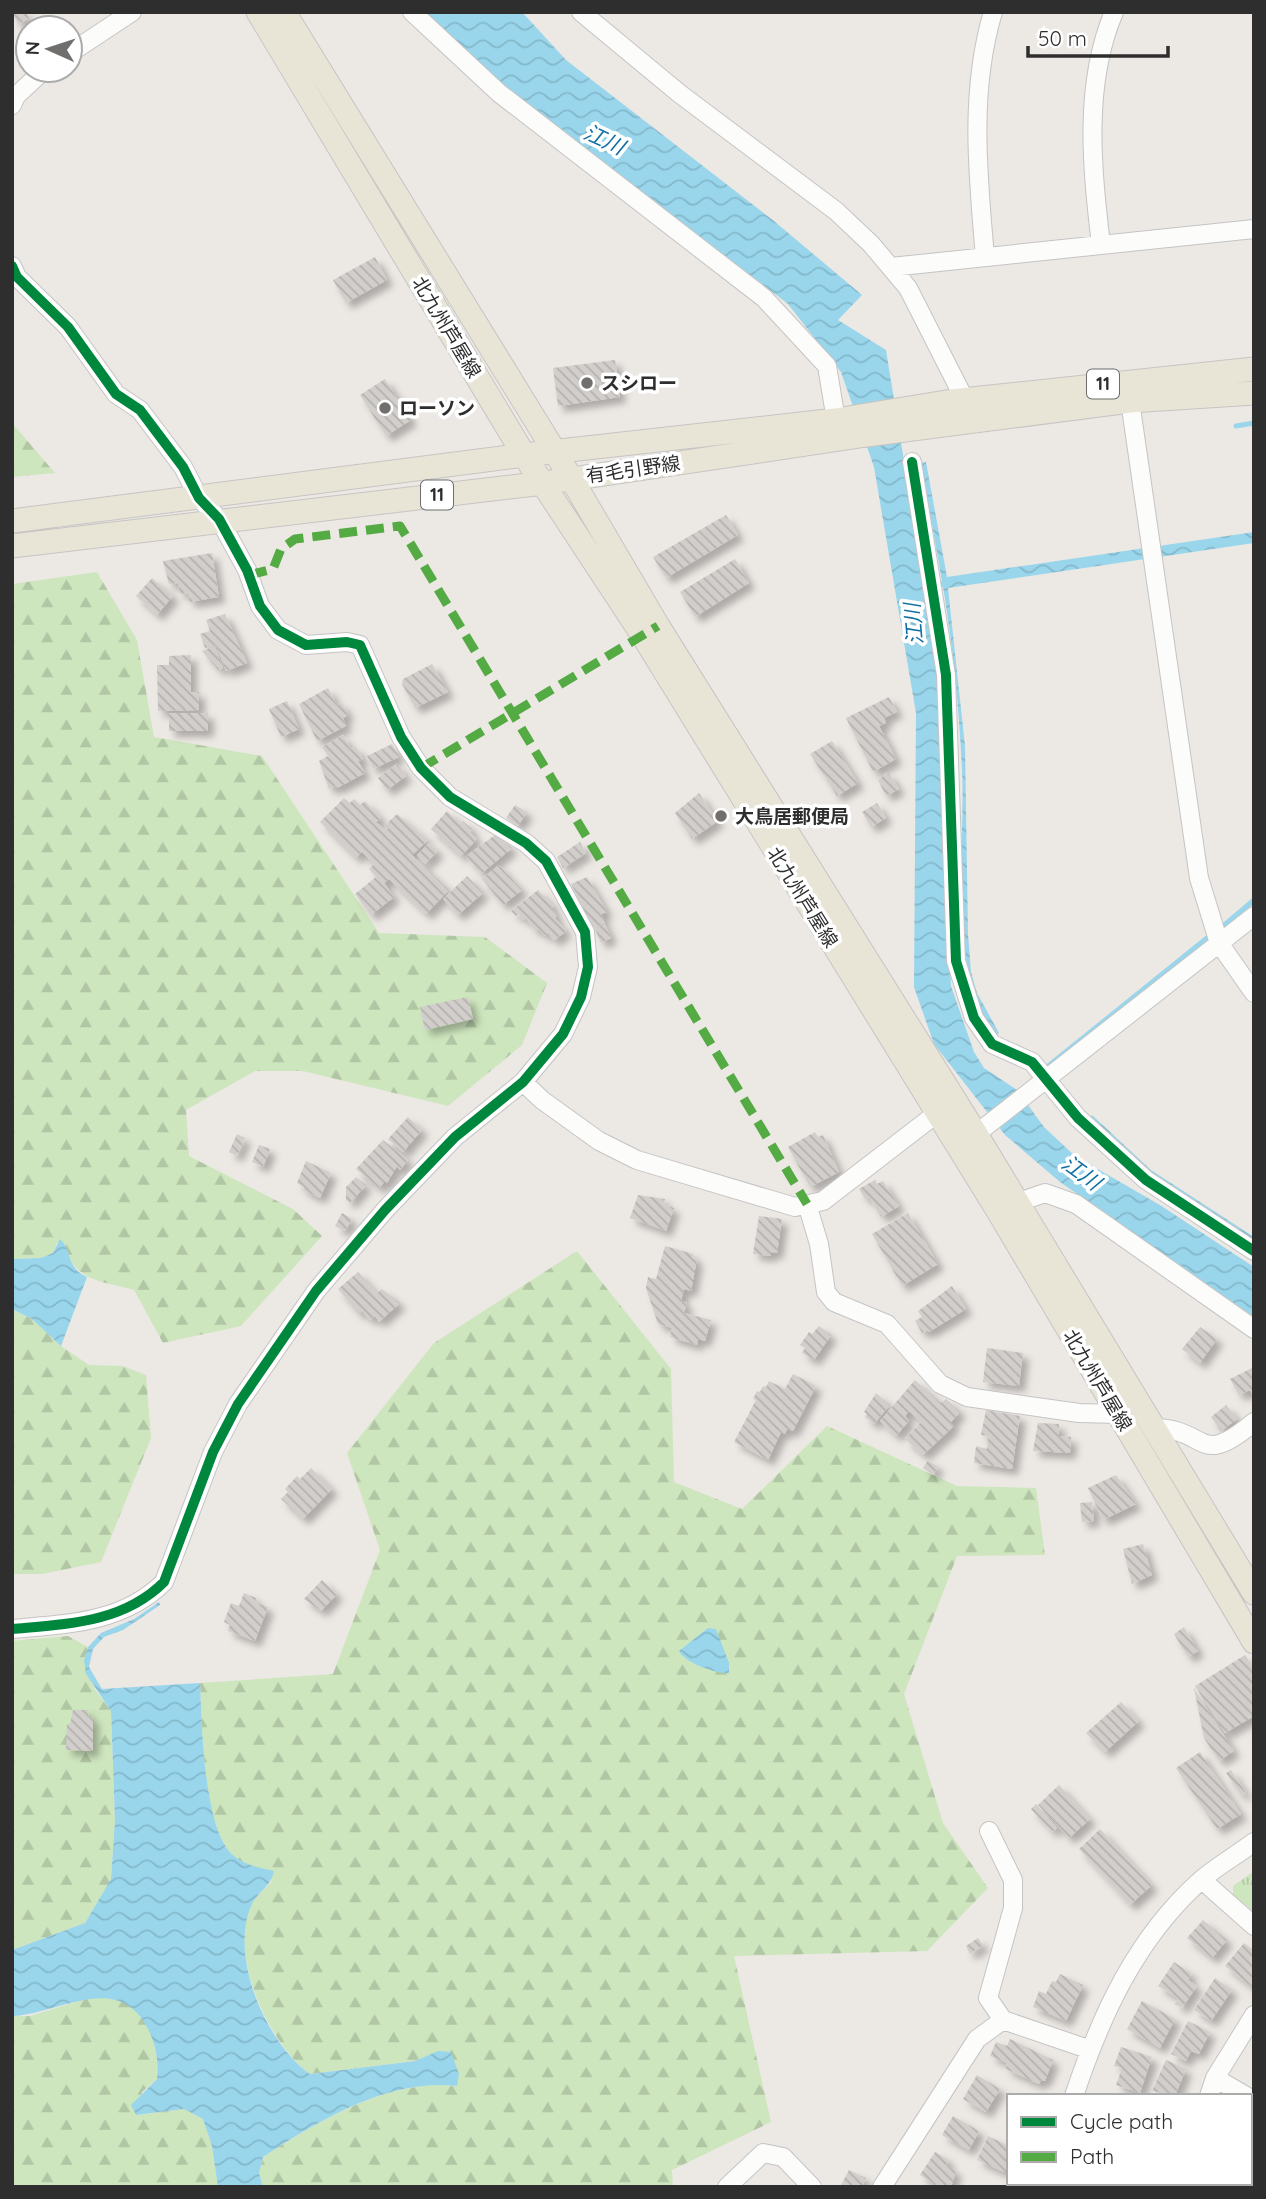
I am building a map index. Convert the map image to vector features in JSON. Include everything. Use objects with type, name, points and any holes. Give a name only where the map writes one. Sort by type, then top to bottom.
[{"type":"main road","name":"北九州芦屋線","points":[[258,12],[524,455],[643,636],[936,1114],[1007,1207],[1153,1428],[1254,1593]]},
{"type":"main road","name":"北九州芦屋線","points":[[284,12],[571,478],[658,626],[976,1134],[1007,1207],[1119,1414],[1254,1642]]},
{"type":"main road","name":"有毛引野線","points":[[12,521],[524,455],[963,411],[1254,369]]},
{"type":"main road","name":"有毛引野線","points":[[963,411],[1254,393]]},
{"type":"main road","name":"有毛引野線","points":[[12,546],[219,519],[544,483],[850,424]]},
{"type":"street","points":[[84,44],[132,12]]},
{"type":"street","points":[[411,12],[499,93],[764,298],[827,366],[850,424]]},
{"type":"street","points":[[581,12],[680,94],[836,211],[891,267],[908,288],[963,411]]},
{"type":"street","points":[[985,257],[978,179],[977,118],[981,68],[993,12]]},
{"type":"street","points":[[1101,245],[1093,178],[1093,122],[1097,72],[1114,12]]},
{"type":"street","points":[[12,106],[16,96],[29,84]]},
{"type":"street","points":[[891,267],[1254,229]]},
{"type":"street","points":[[12,267],[17,276],[68,327],[116,394],[140,410],[183,467],[199,498],[219,519],[247,570],[260,606],[278,631],[306,645],[347,642],[360,645],[401,737],[421,768],[450,797],[526,843],[546,861],[585,932],[588,967],[581,997],[563,1034],[523,1082],[456,1137],[385,1210],[316,1291],[238,1404],[213,1452],[192,1505],[183,1538],[164,1582],[150,1596],[109,1616],[75,1623],[12,1629]]},
{"type":"street","points":[[1130,401],[1199,878],[1219,943],[1254,993]]},
{"type":"street","points":[[912,462],[946,675],[956,961],[974,1018],[992,1044],[1032,1062],[1078,1118],[1146,1180],[1254,1251]]},
{"type":"street","points":[[976,1134],[1046,1082],[1254,916]]},
{"type":"street","points":[[523,1082],[542,1100],[600,1141],[637,1160],[795,1207],[823,1201],[936,1114]]},
{"type":"street","points":[[1007,1207],[1045,1193],[1076,1204],[1254,1329]]},
{"type":"street","points":[[807,1205],[818,1244],[826,1292],[834,1302],[887,1324],[940,1384],[967,1397],[1079,1413],[1119,1414]]},
{"type":"street","points":[[1153,1428],[1174,1428],[1195,1441],[1216,1447],[1230,1442],[1254,1422]]},
{"type":"street","points":[[989,1831],[1013,1880],[1013,1908],[988,1998],[1003,2020],[1088,2049]]},
{"type":"street","points":[[1075,2094],[1088,2049],[1111,1999],[1156,1928],[1202,1880],[1254,1842]]},
{"type":"street","points":[[1202,1880],[1254,1927]]},
{"type":"street","points":[[1210,2094],[1215,2078],[1254,2015]]},
{"type":"street","points":[[882,2187],[977,2039],[1003,2020]]},
{"type":"street","points":[[1215,2078],[1243,2094]]},
{"type":"street","points":[[727,2187],[763,2153],[783,2157],[812,2187]]},
{"type":"green space","points":[[12,423],[55,473],[12,477]]},
{"type":"green space","points":[[97,572],[137,640],[154,737],[262,756],[379,933],[485,937],[547,983],[522,1045],[448,1106],[303,1071],[255,1071],[186,1110],[189,1156],[293,1209],[322,1236],[241,1326],[163,1343],[134,1290],[99,1281],[81,1272],[68,1256],[64,1243],[57,1243],[53,1253],[41,1258],[12,1259],[12,584]]},
{"type":"green space","points":[[577,1251],[671,1369],[674,1482],[742,1509],[827,1426],[957,1486],[1036,1488],[1045,1555],[957,1556],[904,1694],[943,1823],[988,1888],[927,1951],[734,1956],[771,2122],[672,2170],[673,2187],[263,2187],[259,2173],[263,2157],[330,2117],[355,2105],[405,2089],[431,2085],[457,2086],[439,2051],[415,2061],[310,2074],[280,2042],[256,1997],[245,1949],[245,1926],[251,1905],[272,1881],[231,1854],[221,1839],[205,1773],[200,1683],[333,1674],[380,1550],[347,1453],[434,1343]]},
{"type":"green space","points":[[12,1309],[32,1319],[61,1346],[89,1365],[123,1366],[146,1375],[151,1438],[101,1562],[42,1574],[12,1574]]},
{"type":"green space","points":[[68,1636],[88,1647],[84,1660],[94,1688],[111,1711],[115,1820],[111,1879],[85,1923],[12,1950],[12,1641]]},
{"type":"green space","points":[[1254,1871],[1254,1912],[1233,1895],[1233,1886]]},
{"type":"green space","points":[[92,1997],[114,1999],[135,2008],[141,2014],[154,2041],[157,2079],[142,2092],[137,2115],[184,2109],[203,2119],[212,2146],[218,2187],[12,2187],[12,2016],[30,2016]]},
{"type":"water","name":"江川","points":[[423,12],[522,12],[566,60],[774,221],[862,295],[838,320],[886,350],[924,584],[942,581],[921,463],[926,462],[947,577],[1254,532],[1254,543],[948,588],[965,746],[971,972],[977,993],[999,1033],[996,1035],[980,1011],[970,981],[964,946],[961,746],[953,655],[943,587],[925,591],[941,692],[951,986],[974,1052],[984,1068],[1017,1090],[1044,1127],[1075,1156],[1160,1205],[1254,1267],[1254,1317],[1060,1182],[1005,1135],[934,1044],[914,987],[916,713],[874,467],[841,372],[788,304],[493,78]]},
{"type":"water","points":[[1092,1115],[1151,1170],[1254,1237],[1254,1242],[1143,1169],[1090,1118]]},
{"type":"water","points":[[60,1239],[72,1264],[87,1277],[61,1346],[32,1319],[12,1309],[12,1259],[41,1258],[53,1253]]},
{"type":"water","points":[[159,1602],[160,1605],[123,1630],[104,1637],[93,1649],[89,1667],[102,1689],[200,1683],[203,1749],[216,1824],[224,1843],[234,1856],[248,1864],[274,1871],[270,1881],[251,1906],[245,1927],[245,1950],[256,1998],[280,2042],[310,2074],[415,2061],[438,2051],[451,2052],[459,2074],[457,2086],[431,2085],[380,2095],[307,2130],[263,2157],[259,2173],[263,2187],[218,2187],[212,2146],[203,2119],[184,2109],[136,2115],[131,2105],[157,2079],[157,2064],[151,2035],[144,2022],[131,2008],[116,2000],[100,1998],[12,2016],[12,1950],[85,1923],[111,1879],[115,1820],[111,1711],[86,1674],[84,1660],[88,1647],[101,1633],[134,1619]]},
{"type":"water","points":[[708,1628],[716,1629],[729,1663],[729,1673],[701,1667],[679,1651]]},
{"type":"building","points":[[375,257],[387,280],[346,303],[333,280]]},
{"type":"building","name":"スシロー","points":[[615,360],[620,397],[558,406],[553,368]]},
{"type":"building","name":"ローソン","points":[[385,379],[411,420],[386,436],[360,395]]},
{"type":"building","points":[[726,515],[738,535],[666,578],[653,557]]},
{"type":"building","points":[[212,553],[219,597],[189,602],[188,593],[180,594],[178,583],[169,584],[163,561]]},
{"type":"building","points":[[735,559],[749,583],[695,617],[680,592]]},
{"type":"building","points":[[152,578],[173,596],[157,615],[136,596]]},
{"type":"building","points":[[225,614],[247,663],[226,671],[216,645],[205,648],[200,634],[210,631],[206,620]]},
{"type":"building","points":[[215,646],[223,668],[218,670],[202,651]]},
{"type":"building","points":[[191,655],[191,692],[199,692],[199,710],[158,711],[157,665],[169,665],[169,656]]},
{"type":"building","points":[[432,664],[448,692],[415,708],[402,684],[403,679]]},
{"type":"building","points":[[328,688],[337,705],[342,703],[348,715],[343,718],[346,726],[317,741],[299,704]]},
{"type":"building","points":[[889,697],[897,712],[884,718],[886,723],[879,726],[896,759],[873,772],[846,718]]},
{"type":"building","points":[[287,701],[299,729],[281,737],[269,709]]},
{"type":"building","points":[[169,713],[208,713],[208,731],[169,731]]},
{"type":"building","points":[[343,735],[351,749],[356,747],[363,759],[358,761],[365,773],[337,788],[335,786],[329,789],[319,761],[328,756],[322,747]]},
{"type":"building","points":[[832,741],[858,783],[837,796],[810,754]]},
{"type":"building","points":[[392,744],[399,757],[373,769],[367,756]]},
{"type":"building","points":[[397,764],[406,776],[387,790],[378,778]]},
{"type":"building","points":[[888,772],[899,789],[886,796],[878,780]]},
{"type":"building","points":[[699,793],[718,821],[692,839],[675,813]]},
{"type":"building","points":[[344,798],[350,803],[354,799],[360,805],[365,801],[381,818],[376,822],[386,831],[388,828],[385,825],[397,814],[428,840],[412,855],[449,890],[426,914],[389,879],[384,883],[394,897],[371,915],[355,894],[376,877],[369,869],[374,864],[362,852],[356,858],[320,822]]},
{"type":"building","points":[[877,803],[886,818],[871,827],[862,812]]},
{"type":"building","points":[[515,805],[527,812],[518,826],[506,818]]},
{"type":"building","points":[[447,811],[460,824],[463,821],[472,829],[470,832],[477,839],[461,856],[431,829]]},
{"type":"building","points":[[495,835],[512,848],[481,874],[466,856]]},
{"type":"building","points":[[580,842],[586,853],[563,868],[557,857]]},
{"type":"building","points":[[429,843],[438,851],[425,864],[417,855]]},
{"type":"building","points":[[499,865],[522,890],[503,905],[482,879]]},
{"type":"building","points":[[467,876],[483,893],[458,915],[443,899]]},
{"type":"building","points":[[587,877],[607,912],[601,914],[605,923],[593,928],[571,884]]},
{"type":"building","points":[[538,890],[554,906],[551,908],[557,915],[555,918],[566,931],[554,941],[548,933],[545,936],[538,929],[535,931],[526,918],[523,920],[519,914],[516,916],[511,911]]},
{"type":"building","points":[[605,924],[611,938],[601,943],[595,929]]},
{"type":"building","points":[[468,997],[473,1019],[425,1030],[420,1007]]},
{"type":"building","points":[[408,1117],[422,1130],[403,1152],[388,1139]]},
{"type":"building","points":[[815,1132],[818,1137],[823,1135],[839,1172],[810,1187],[788,1147]]},
{"type":"building","points":[[237,1134],[245,1138],[237,1156],[229,1152]]},
{"type":"building","points":[[383,1140],[408,1160],[400,1170],[397,1166],[387,1183],[385,1181],[379,1188],[356,1169]]},
{"type":"building","points":[[259,1145],[270,1149],[263,1167],[252,1162]]},
{"type":"building","points":[[306,1161],[331,1173],[320,1198],[303,1190],[304,1187],[297,1183]]},
{"type":"building","points":[[356,1177],[366,1185],[350,1203],[346,1200],[346,1187]]},
{"type":"building","points":[[875,1180],[877,1184],[883,1181],[899,1206],[881,1217],[869,1197],[865,1199],[859,1189]]},
{"type":"building","points":[[638,1195],[665,1199],[663,1204],[674,1208],[666,1231],[630,1218]]},
{"type":"building","points":[[342,1213],[352,1219],[345,1231],[335,1226]]},
{"type":"building","points":[[908,1213],[938,1264],[902,1286],[872,1234]]},
{"type":"building","points":[[759,1216],[782,1219],[777,1253],[771,1252],[771,1256],[753,1254]]},
{"type":"building","points":[[665,1246],[693,1254],[692,1258],[697,1259],[691,1291],[684,1289],[681,1301],[687,1303],[684,1313],[711,1320],[705,1341],[698,1339],[697,1345],[670,1337],[672,1328],[658,1324],[646,1288],[648,1277],[656,1279]]},
{"type":"building","points":[[358,1272],[377,1293],[382,1289],[400,1303],[379,1322],[375,1316],[370,1320],[362,1311],[359,1314],[338,1289]]},
{"type":"building","points":[[952,1286],[966,1309],[929,1332],[928,1330],[922,1333],[915,1321],[922,1317],[918,1311]]},
{"type":"building","points":[[819,1326],[831,1335],[814,1360],[802,1353],[805,1348],[800,1345],[809,1332],[812,1334]]},
{"type":"building","points":[[1200,1327],[1217,1339],[1200,1363],[1182,1349]]},
{"type":"building","points":[[987,1348],[1023,1353],[1019,1386],[983,1382]]},
{"type":"building","points":[[1254,1367],[1254,1398],[1250,1390],[1239,1395],[1230,1379]]},
{"type":"building","points":[[793,1374],[816,1386],[793,1431],[787,1429],[785,1434],[781,1432],[768,1460],[734,1442],[756,1400],[753,1399],[757,1391],[760,1392],[763,1386],[766,1387],[769,1381],[785,1389]]},
{"type":"building","points":[[915,1380],[941,1403],[946,1399],[960,1412],[950,1423],[954,1426],[923,1455],[905,1439],[921,1422],[909,1411],[905,1416],[909,1421],[896,1436],[880,1421]]},
{"type":"building","points":[[876,1393],[890,1405],[874,1424],[865,1417],[867,1414],[864,1412]]},
{"type":"building","points":[[1226,1405],[1237,1419],[1221,1431],[1211,1417]]},
{"type":"building","points":[[986,1410],[1020,1416],[1012,1469],[974,1463],[976,1446],[987,1449],[988,1436],[981,1435]]},
{"type":"building","points":[[1038,1423],[1059,1424],[1059,1436],[1071,1437],[1070,1453],[1033,1451]]},
{"type":"building","points":[[928,1460],[938,1467],[933,1475],[923,1468]]},
{"type":"building","points":[[311,1468],[332,1489],[303,1519],[281,1499],[288,1492],[285,1489],[297,1476],[300,1479]]},
{"type":"building","points":[[1116,1475],[1136,1504],[1103,1520],[1088,1488]]},
{"type":"building","points":[[1092,1502],[1094,1521],[1082,1522],[1080,1503]]},
{"type":"building","points":[[1143,1544],[1152,1575],[1132,1584],[1123,1549]]},
{"type":"building","points":[[322,1580],[337,1594],[321,1611],[304,1599]]},
{"type":"building","points":[[244,1593],[256,1598],[255,1602],[268,1607],[255,1641],[228,1631],[230,1625],[224,1622],[231,1603],[239,1606]]},
{"type":"building","points":[[1184,1627],[1198,1651],[1188,1657],[1174,1634]]},
{"type":"building","points":[[1245,1655],[1254,1668],[1254,1716],[1225,1733],[1195,1686]]},
{"type":"building","points":[[1194,1688],[1234,1751],[1219,1761],[1204,1738]]},
{"type":"building","points":[[1121,1702],[1139,1721],[1105,1752],[1086,1733]]},
{"type":"building","points":[[73,1710],[88,1710],[88,1717],[93,1717],[93,1751],[66,1750],[67,1724],[70,1724]]},
{"type":"building","points":[[1200,1752],[1241,1814],[1217,1829],[1176,1768]]},
{"type":"building","points":[[1231,1770],[1246,1793],[1241,1795],[1226,1773]]},
{"type":"building","points":[[1059,1785],[1090,1819],[1069,1838],[1038,1805]]},
{"type":"building","points":[[1036,1804],[1057,1828],[1052,1832],[1031,1809]]},
{"type":"building","points":[[1100,1829],[1152,1885],[1130,1905],[1079,1849]]},
{"type":"building","points":[[1203,1920],[1227,1940],[1212,1958],[1187,1938]]},
{"type":"building","points":[[978,1938],[983,1945],[970,1954],[966,1946]]},
{"type":"building","points":[[1244,1943],[1254,1951],[1254,1981],[1250,1986],[1225,1966]]},
{"type":"building","points":[[1174,1962],[1192,1974],[1188,1980],[1197,1986],[1182,2008],[1175,2004],[1178,1998],[1158,1986]]},
{"type":"building","points":[[1060,1974],[1083,1985],[1066,2021],[1033,2007],[1039,1991],[1046,1994],[1052,1981],[1056,1982]]},
{"type":"building","points":[[1215,1978],[1232,1990],[1211,2021],[1194,2010]]},
{"type":"building","points":[[1142,2001],[1175,2019],[1160,2048],[1127,2029]]},
{"type":"building","points":[[1188,2021],[1210,2032],[1199,2054],[1191,2051],[1186,2061],[1171,2054]]},
{"type":"building","points":[[1010,2039],[1053,2060],[1045,2081],[1041,2080],[1039,2084],[1006,2069],[1007,2063],[990,2056],[996,2042],[1007,2046]]},
{"type":"building","points":[[1121,2047],[1152,2057],[1140,2093],[1116,2085],[1122,2068],[1114,2066]]},
{"type":"building","points":[[1166,2060],[1186,2069],[1176,2094],[1152,2091]]},
{"type":"building","points":[[977,2075],[1000,2089],[986,2112],[963,2099]]},
{"type":"building","points":[[953,2116],[979,2131],[969,2150],[942,2135]]},
{"type":"building","points":[[988,2136],[1007,2145],[1007,2166],[1004,2172],[977,2160]]},
{"type":"building","points":[[935,2152],[949,2160],[946,2165],[956,2171],[951,2187],[939,2187],[920,2175]]},
{"type":"building","points":[[849,2170],[866,2178],[862,2187],[840,2187]]},
{"type":"waterway","points":[[1236,426],[1254,423]]},
{"type":"waterway","points":[[1221,928],[1254,900]]},
{"type":"waterway","points":[[1047,1067],[1207,938]]},
{"type":"marked path","points":[[249,575],[273,569],[281,549],[295,539],[400,526],[807,1204]]},
{"type":"marked path","points":[[421,768],[658,626]]},
{"type":"cycle path","points":[[12,266],[17,277],[68,327],[116,394],[140,410],[183,467],[199,498],[219,519],[247,570],[260,606],[278,630],[306,645],[347,642],[360,645],[401,737],[421,768],[450,797],[526,843],[546,861],[585,932],[588,967],[581,997],[563,1034],[523,1082],[455,1137],[385,1210],[316,1291],[238,1404],[213,1452],[164,1582],[148,1596],[112,1614],[73,1623],[12,1629]]},
{"type":"cycle path","points":[[912,462],[946,675],[956,961],[974,1018],[992,1044],[1032,1062],[1078,1118],[1146,1180],[1254,1251]]},
{"type":"place","name":"スシロー","points":[[587,383]]},
{"type":"place","name":"ローソン","points":[[385,408]]},
{"type":"place","name":"大鳥居郵便局","points":[[721,816]]}]
